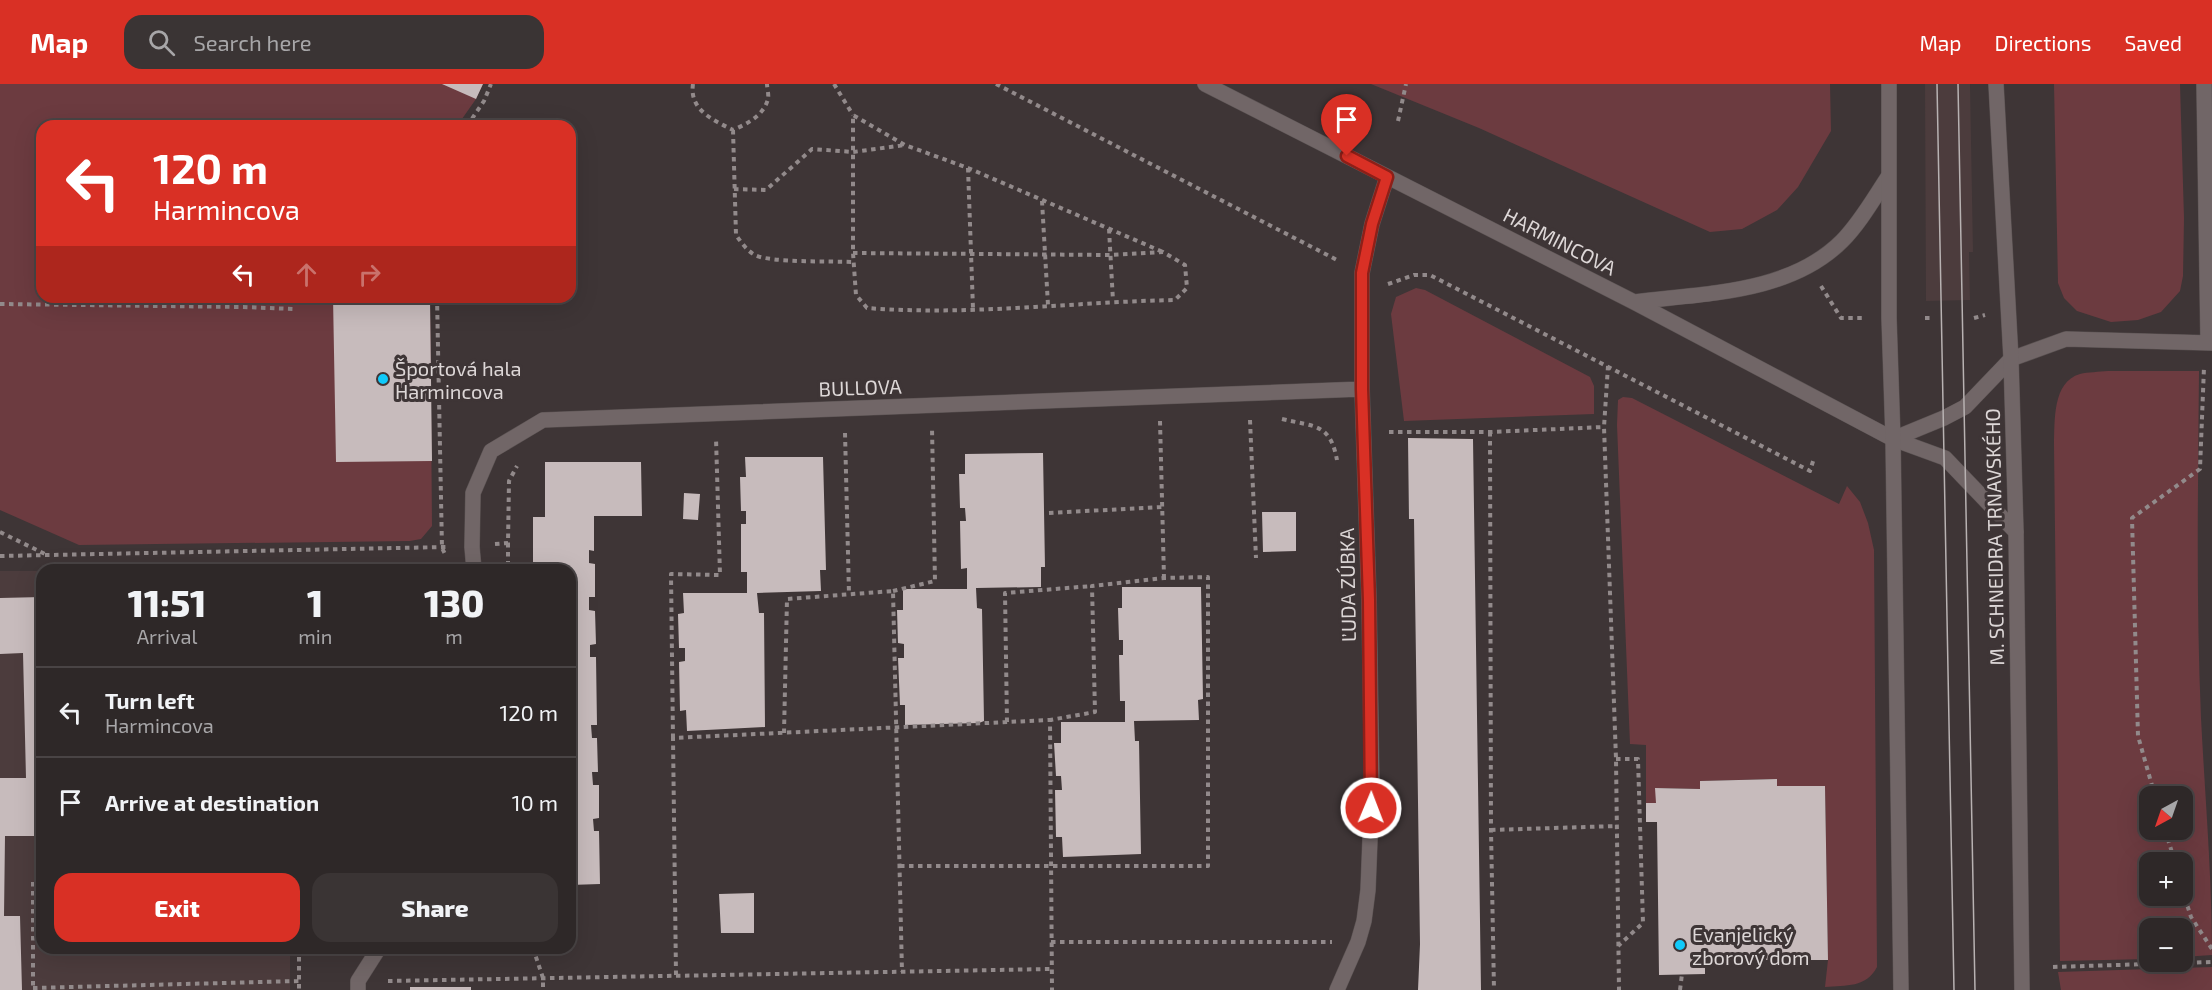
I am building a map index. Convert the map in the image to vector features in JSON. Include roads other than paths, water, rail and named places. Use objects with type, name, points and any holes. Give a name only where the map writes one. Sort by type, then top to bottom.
[{"type":"street","name":"HARMINCOVA","points":[[1205,84],[1634,302],[1893,439],[1945,458],[2016,532]]},
{"type":"street","points":[[1889,84],[1889,318],[1893,439],[1901,990]]},
{"type":"street","name":"M. SCHNEIDRA TRNAVSKÉHO","points":[[1996,84],[2011,359],[2016,532],[2022,990]]},
{"type":"street","points":[[1893,439],[1965,407],[2011,359],[2066,339],[2210,343],[2204,84]]},
{"type":"street","name":"ĽUDA ZÚBKA","points":[[1337,990],[1358,942],[1364,921],[1368,890],[1372,788],[1362,389],[1362,273],[1372,224],[1387,177]]},
{"type":"street","points":[[1634,302],[1749,287],[1776,280],[1809,266],[1844,239],[1888,177]]},
{"type":"street","name":"BULLOVA","points":[[473,564],[474,493],[491,451],[543,420],[1362,389]]},
{"type":"street","points":[[358,986],[377,954]]},
{"type":"tram line","points":[[1937,84],[1954,990]]},
{"type":"tram line","points":[[1958,84],[1975,990]]},
{"type":"place","name":"Športová hala Harmincova","points":[[383,379]]},
{"type":"place","name":"Evanjelický zborový dom","points":[[1680,945]]}]
